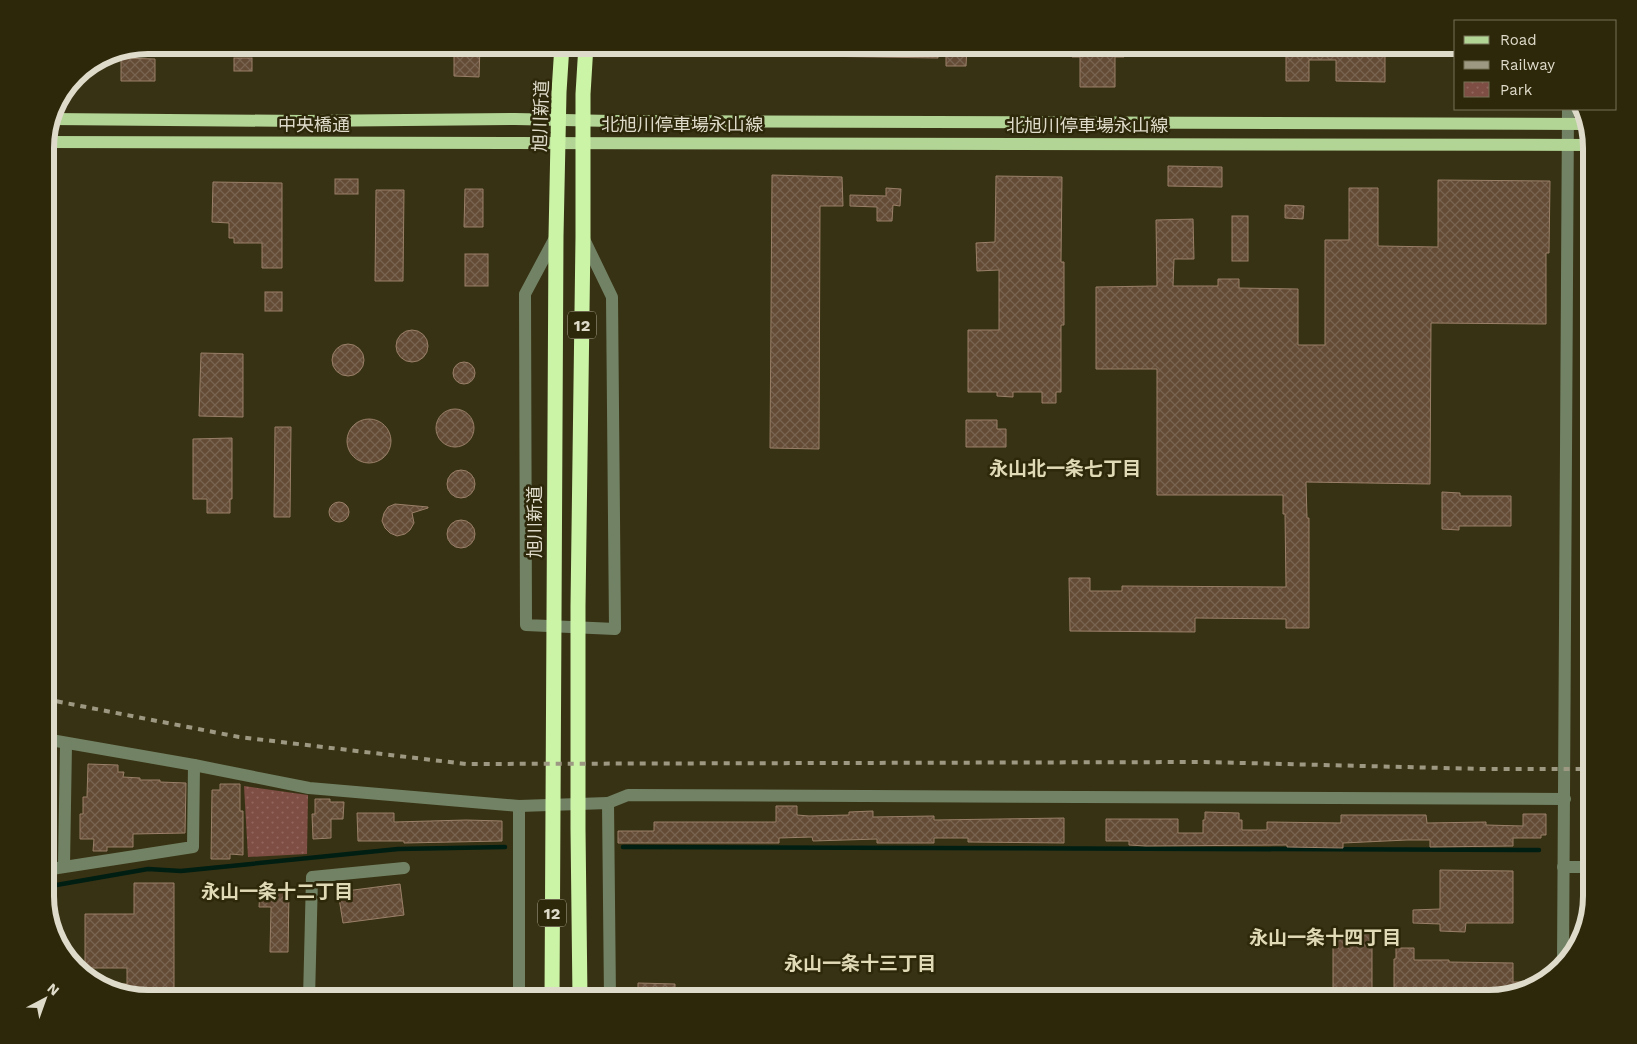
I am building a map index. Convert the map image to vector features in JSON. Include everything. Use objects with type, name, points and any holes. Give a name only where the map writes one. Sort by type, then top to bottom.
[{"type":"highway","name":"旭川新道","points":[[552,990],[556,236],[558,120],[562,54]]},
{"type":"highway","name":"12","points":[[580,990],[578,606],[583,120],[586,54]]},
{"type":"main road","name":"中央橋通","points":[[58,120],[583,120]]},
{"type":"main road","name":"北旭川停車場永山線","points":[[583,120],[1580,124]]},
{"type":"main road","name":"中央橋通","points":[[54,142],[583,142]]},
{"type":"main road","name":"北旭川停車場永山線","points":[[583,142],[1583,145]]},
{"type":"street","points":[[1563,955],[1568,110]]},
{"type":"street","points":[[556,236],[525,294],[526,625],[615,629],[612,297],[583,237]]},
{"type":"street","points":[[54,741],[194,765],[309,788],[519,806],[608,803],[628,795],[1565,800]]},
{"type":"street","points":[[64,866],[66,744]]},
{"type":"street","points":[[54,868],[193,847],[194,765]]},
{"type":"street","points":[[608,803],[610,990]]},
{"type":"street","points":[[519,806],[519,990]]},
{"type":"street","points":[[309,990],[312,877],[404,868]]},
{"type":"street","points":[[1563,868],[1583,868]]},
{"type":"green space","points":[[244,786],[308,795],[307,854],[248,857]]},
{"type":"building","points":[[454,54],[480,54],[479,77],[454,76]]},
{"type":"building","points":[[813,54],[938,54],[938,58],[813,56]]},
{"type":"building","points":[[946,54],[967,54],[966,66],[946,66]]},
{"type":"building","points":[[1072,54],[1124,54],[1124,57],[1115,57],[1115,87],[1080,87],[1080,57],[1072,57]]},
{"type":"building","points":[[1286,54],[1385,54],[1385,82],[1336,81],[1336,60],[1309,60],[1309,81],[1286,81]]},
{"type":"building","points":[[121,58],[155,59],[155,81],[121,81]]},
{"type":"building","points":[[234,58],[252,58],[252,71],[234,71]]},
{"type":"building","points":[[1168,166],[1222,167],[1222,187],[1168,186]]},
{"type":"building","points":[[772,175],[842,177],[843,206],[820,206],[819,449],[770,448]]},
{"type":"building","points":[[996,176],[1062,177],[1061,262],[1064,262],[1064,325],[1061,325],[1061,392],[1056,392],[1056,403],[1042,403],[1042,392],[1013,392],[1013,397],[997,396],[997,392],[968,392],[968,330],[999,330],[999,270],[977,271],[976,243],[995,242]]},
{"type":"building","points":[[335,179],[358,179],[358,194],[335,194]]},
{"type":"building","points":[[1438,180],[1550,181],[1549,253],[1546,253],[1546,324],[1431,323],[1430,484],[1306,482],[1307,518],[1309,518],[1309,628],[1286,628],[1286,619],[1195,618],[1195,632],[1070,631],[1069,578],[1090,578],[1090,591],[1122,591],[1122,586],[1286,587],[1283,495],[1157,495],[1157,369],[1096,369],[1096,287],[1157,286],[1156,220],[1193,219],[1194,259],[1174,259],[1173,286],[1218,286],[1218,279],[1239,279],[1239,288],[1298,289],[1298,345],[1325,345],[1325,240],[1349,240],[1349,188],[1378,188],[1378,246],[1438,247]]},
{"type":"building","points":[[213,182],[282,183],[282,268],[262,268],[262,243],[234,243],[234,238],[229,238],[229,223],[212,222]]},
{"type":"building","points":[[886,188],[901,189],[900,206],[893,205],[892,221],[877,221],[877,207],[850,206],[850,195],[886,196]]},
{"type":"building","points":[[465,189],[483,189],[483,227],[464,227]]},
{"type":"building","points":[[376,190],[404,190],[403,281],[375,281]]},
{"type":"building","points":[[1285,205],[1304,206],[1303,219],[1285,218]]},
{"type":"building","points":[[1232,216],[1248,216],[1248,261],[1232,261]]},
{"type":"building","points":[[465,254],[488,254],[488,286],[465,286]]},
{"type":"building","points":[[265,292],[282,292],[282,311],[265,311]]},
{"type":"building","points":[[412,330],[418,331],[423,335],[427,340],[427,352],[423,357],[418,361],[412,362],[406,361],[401,357],[397,352],[396,346],[397,340],[401,335],[406,331]]},
{"type":"building","points":[[348,344],[360,348],[364,360],[360,372],[348,376],[336,372],[332,360],[336,348]]},
{"type":"building","points":[[201,353],[243,354],[243,417],[199,416]]},
{"type":"building","points":[[464,362],[472,365],[475,373],[472,381],[464,384],[456,381],[453,373],[456,365]]},
{"type":"building","points":[[455,409],[468,415],[474,428],[468,441],[455,447],[442,441],[436,428],[442,415]]},
{"type":"building","points":[[369,419],[381,423],[387,429],[391,441],[387,453],[381,459],[369,463],[357,459],[351,453],[347,441],[351,429],[357,423]]},
{"type":"building","points":[[966,420],[997,420],[997,429],[1006,429],[1006,447],[966,447]]},
{"type":"building","points":[[275,427],[291,427],[290,517],[274,517]]},
{"type":"building","points":[[232,438],[232,499],[230,499],[230,513],[207,513],[207,499],[193,499],[193,439]]},
{"type":"building","points":[[461,470],[471,474],[475,484],[471,494],[461,498],[451,494],[447,484],[451,474]]},
{"type":"building","points":[[1442,492],[1460,493],[1460,496],[1511,496],[1511,526],[1459,526],[1459,530],[1442,529]]},
{"type":"building","points":[[339,502],[346,505],[349,512],[346,519],[339,522],[332,519],[329,512],[332,505]]},
{"type":"building","points":[[395,504],[428,508],[412,513],[414,523],[410,530],[405,534],[397,536],[385,528],[382,521],[388,507]]},
{"type":"building","points":[[461,520],[471,524],[475,534],[471,544],[461,548],[451,544],[447,534],[451,524]]},
{"type":"building","points":[[88,764],[118,765],[118,772],[124,772],[123,777],[186,783],[185,833],[133,834],[133,847],[107,847],[107,851],[93,851],[94,839],[80,839],[80,814],[83,814],[83,797],[87,797]]},
{"type":"building","points":[[220,784],[240,784],[240,811],[243,811],[243,855],[230,854],[230,859],[211,859],[212,790],[220,790]]},
{"type":"building","points":[[315,799],[330,799],[330,802],[344,802],[343,819],[331,819],[331,838],[313,839],[312,814],[315,814]]},
{"type":"building","points":[[776,806],[797,806],[797,815],[809,816],[849,815],[849,812],[873,811],[873,817],[934,816],[934,820],[1064,818],[1064,843],[968,842],[968,838],[934,838],[934,843],[877,843],[877,839],[813,841],[812,837],[779,838],[779,843],[618,843],[618,831],[654,831],[654,822],[776,822]]},
{"type":"building","points":[[1205,812],[1239,813],[1239,820],[1242,820],[1242,830],[1267,830],[1267,822],[1341,823],[1341,815],[1426,815],[1427,823],[1486,822],[1486,825],[1523,826],[1523,814],[1546,814],[1546,835],[1541,835],[1541,838],[1513,838],[1513,846],[1430,847],[1430,840],[1343,843],[1343,848],[1287,847],[1287,845],[1146,846],[1129,845],[1129,841],[1106,841],[1106,819],[1178,819],[1178,833],[1203,833]]},
{"type":"building","points":[[357,813],[394,813],[394,822],[502,821],[502,841],[404,843],[404,841],[358,841]]},
{"type":"building","points":[[1440,870],[1513,871],[1513,923],[1466,923],[1465,932],[1440,931],[1440,924],[1413,923],[1413,910],[1440,909]]},
{"type":"building","points":[[134,883],[174,883],[174,990],[135,989],[117,985],[114,984],[127,984],[127,968],[85,967],[85,914],[134,914]]},
{"type":"building","points":[[400,884],[404,915],[343,923],[338,892]]},
{"type":"building","points":[[260,892],[289,892],[288,952],[270,952],[271,907],[259,907]]},
{"type":"building","points":[[1372,934],[1372,990],[1333,990],[1333,935]]},
{"type":"building","points":[[1396,948],[1414,948],[1414,960],[1513,963],[1513,982],[1527,982],[1514,987],[1490,990],[1394,990],[1394,959],[1396,959]]},
{"type":"building","points":[[638,983],[675,984],[675,990],[638,990]]},
{"type":"waterway","points":[[54,885],[148,869],[181,871],[398,849],[505,847]]},
{"type":"waterway","points":[[623,847],[1539,850]]},
{"type":"railway","points":[[54,701],[239,737],[466,764],[1204,762],[1484,769],[1583,769]]},
{"type":"district","name":"永山北一条七丁目","points":[[1065,468]]},
{"type":"district","name":"永山一条十二丁目","points":[[277,891]]},
{"type":"district","name":"永山一条十四丁目","points":[[1325,937]]},
{"type":"district","name":"永山一条十三丁目","points":[[860,963]]}]
